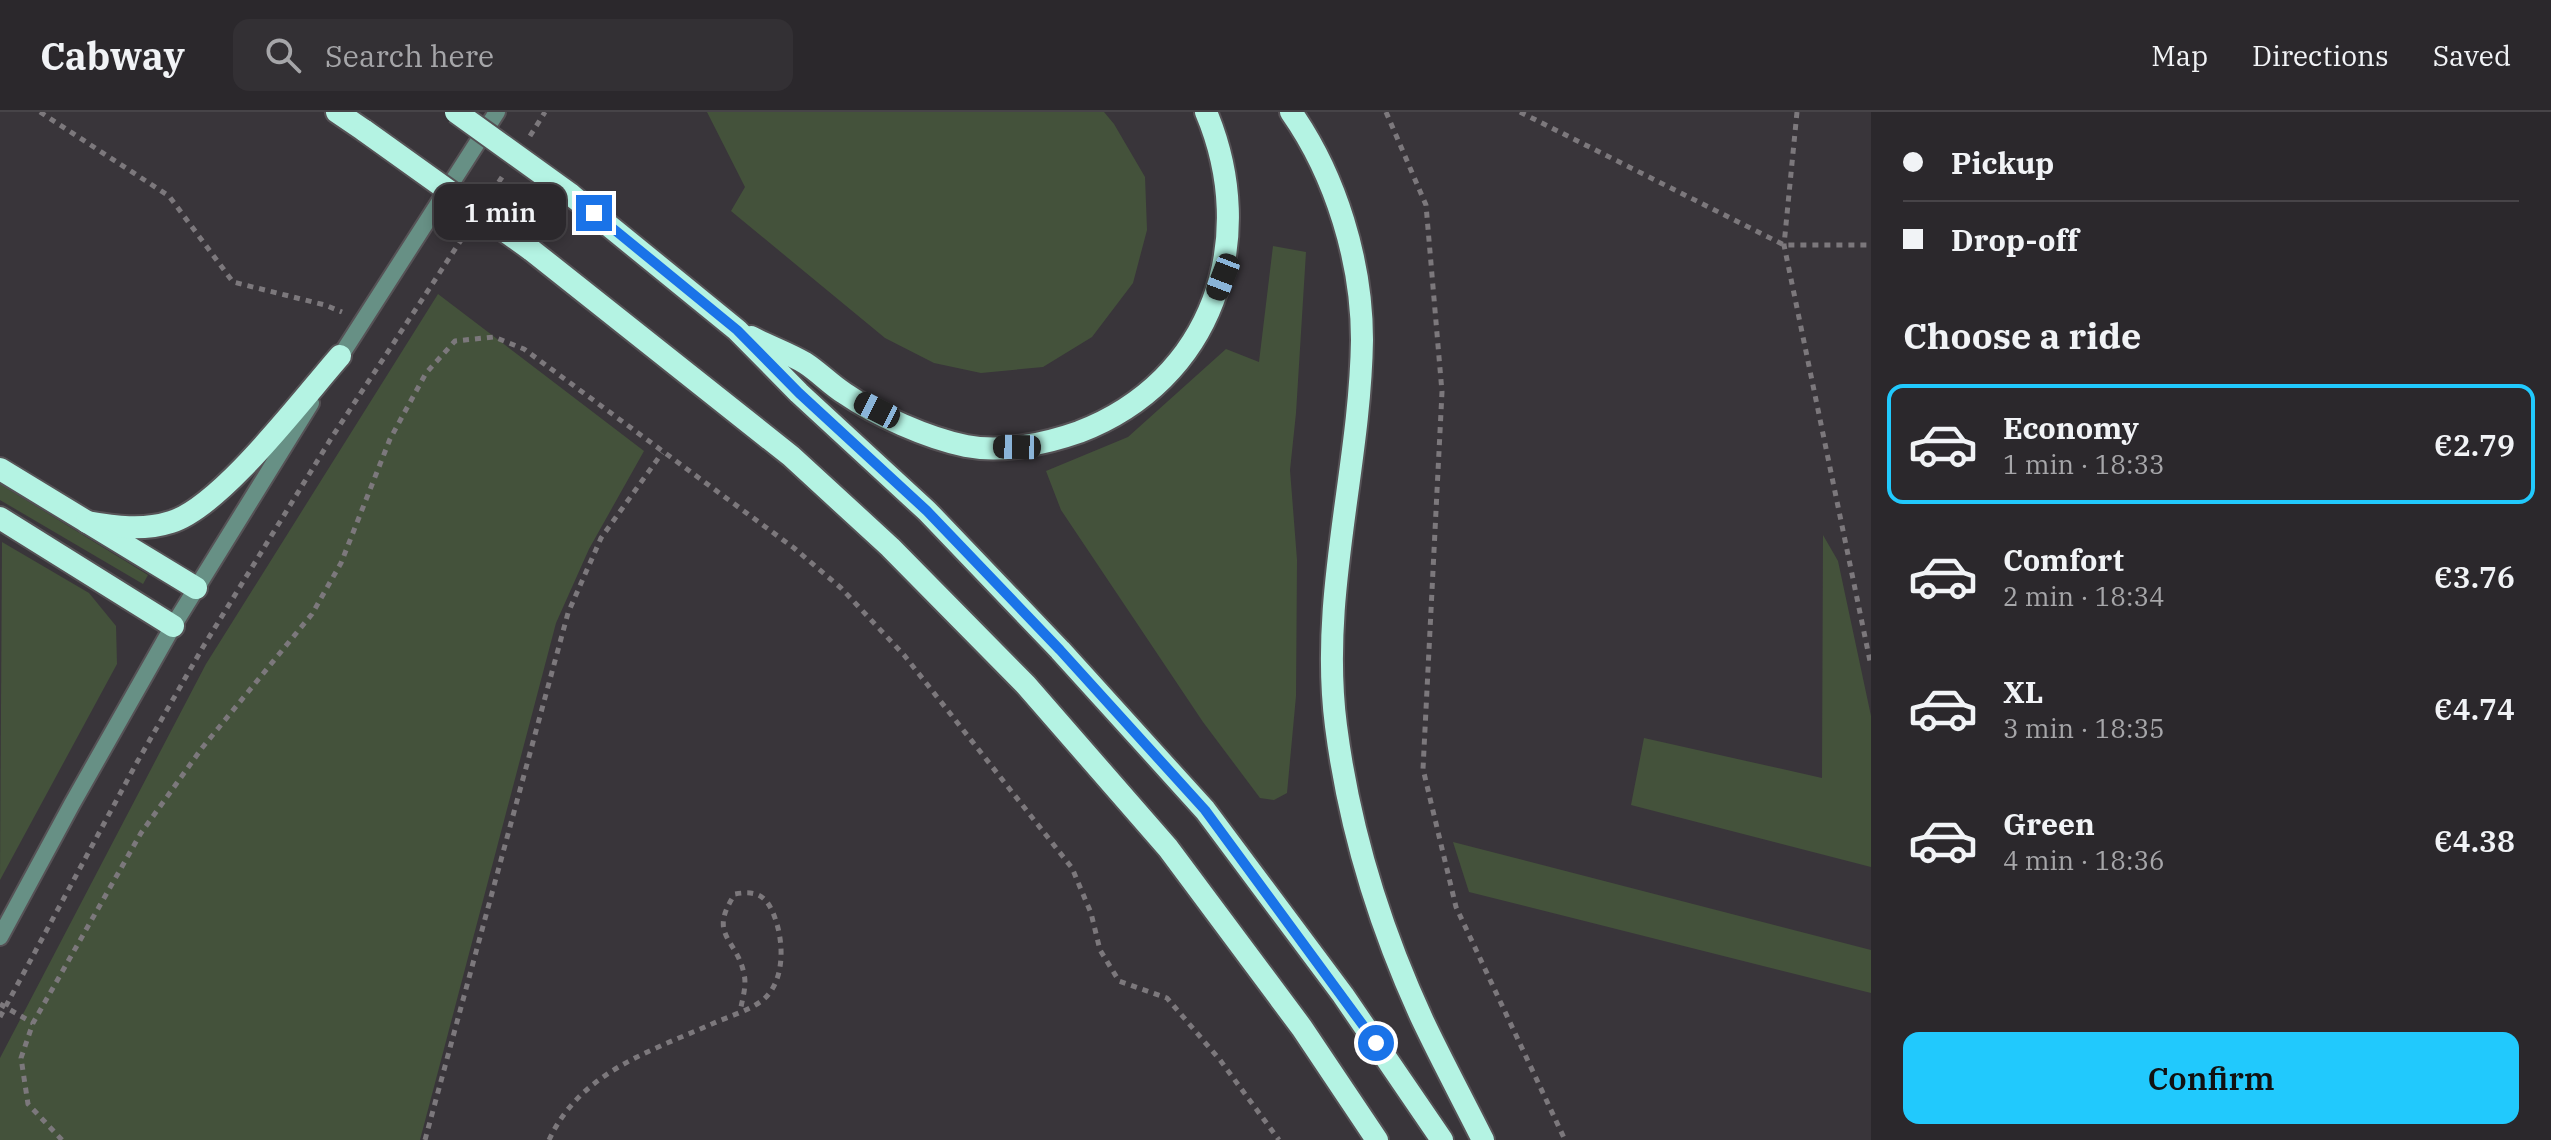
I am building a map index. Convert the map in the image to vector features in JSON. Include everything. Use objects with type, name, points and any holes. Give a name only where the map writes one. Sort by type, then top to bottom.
[{"type":"highway","points":[[337,112],[530,249],[791,456],[890,547],[1026,685],[1168,848],[1302,1028],[1377,1140]]},
{"type":"highway","points":[[456,112],[570,194],[737,330],[799,393],[927,511],[1060,650],[1205,810],[1343,995],[1442,1140]]},
{"type":"highway","points":[[737,330],[805,363],[845,394],[905,425],[967,446],[1017,447],[1064,437],[1109,420],[1150,392],[1184,357],[1207,317],[1223,277],[1230,230],[1227,179],[1217,137],[1206,112]]},
{"type":"highway","points":[[1291,112],[1322,167],[1341,214],[1358,286],[1362,339],[1356,421],[1335,574],[1331,660],[1336,725],[1347,788],[1361,851],[1386,930],[1423,1020],[1483,1140]]},
{"type":"highway","points":[[87,522],[120,528],[157,525],[187,516],[237,473],[340,356]]},
{"type":"highway","points":[[0,469],[196,588]]},
{"type":"highway","points":[[0,518],[173,626]]},
{"type":"street","points":[[0,937],[173,626],[362,320],[497,112]]},
{"type":"path","points":[[40,112],[169,196],[233,282],[325,305],[362,320]]},
{"type":"path","points":[[528,138],[545,112]]},
{"type":"path","points":[[1386,112],[1426,205],[1442,392],[1423,769],[1456,907],[1565,1140]]},
{"type":"path","points":[[1520,112],[1784,245],[1871,245]]},
{"type":"path","points":[[1797,112],[1784,245],[1871,666]]},
{"type":"path","points":[[485,203],[511,164]]},
{"type":"path","points":[[0,1017],[3,1005],[203,647],[332,437],[468,229]]},
{"type":"path","points":[[63,1139],[28,1104],[21,1058],[33,1023],[141,833],[202,748],[312,614],[341,563],[390,439],[426,373],[455,341],[494,337],[524,349],[818,568],[904,655],[1072,868],[1091,913],[1100,950],[1119,981],[1167,998],[1220,1060],[1279,1140]]},
{"type":"path","points":[[425,1140],[568,613],[601,538],[662,453]]},
{"type":"path","points":[[549,1140],[567,1110],[588,1087],[614,1068],[655,1047],[740,1012],[765,998],[778,974],[782,948],[776,919],[765,898],[751,891],[735,894],[725,908],[722,931],[741,962],[746,978],[740,1012]]},
{"type":"path","points":[[3,1005],[33,1023]]},
{"type":"green space","points":[[707,112],[1104,112],[1145,177],[1147,230],[1133,283],[1092,337],[1043,367],[981,373],[934,363],[885,338],[731,211],[745,187]]},
{"type":"green space","points":[[1273,246],[1306,252],[1290,470],[1297,560],[1296,696],[1287,793],[1274,800],[1260,798],[1203,722],[1061,510],[1046,471],[1128,437],[1226,349],[1259,362]]},
{"type":"green space","points":[[438,294],[644,451],[589,549],[556,623],[420,1140],[0,1140],[0,1058],[206,664]]},
{"type":"green space","points":[[0,484],[148,575],[143,584],[0,500]]},
{"type":"green space","points":[[1823,535],[1838,561],[1871,716],[1871,867],[1631,805],[1644,738],[1822,778]]},
{"type":"green space","points":[[2,542],[89,593],[116,626],[117,664],[0,880]]},
{"type":"green space","points":[[1453,842],[1871,950],[1871,993],[1469,892]]},
{"type":"route","points":[[594,213],[737,330],[799,393],[927,511],[1060,650],[1205,810],[1376,1043]]}]
